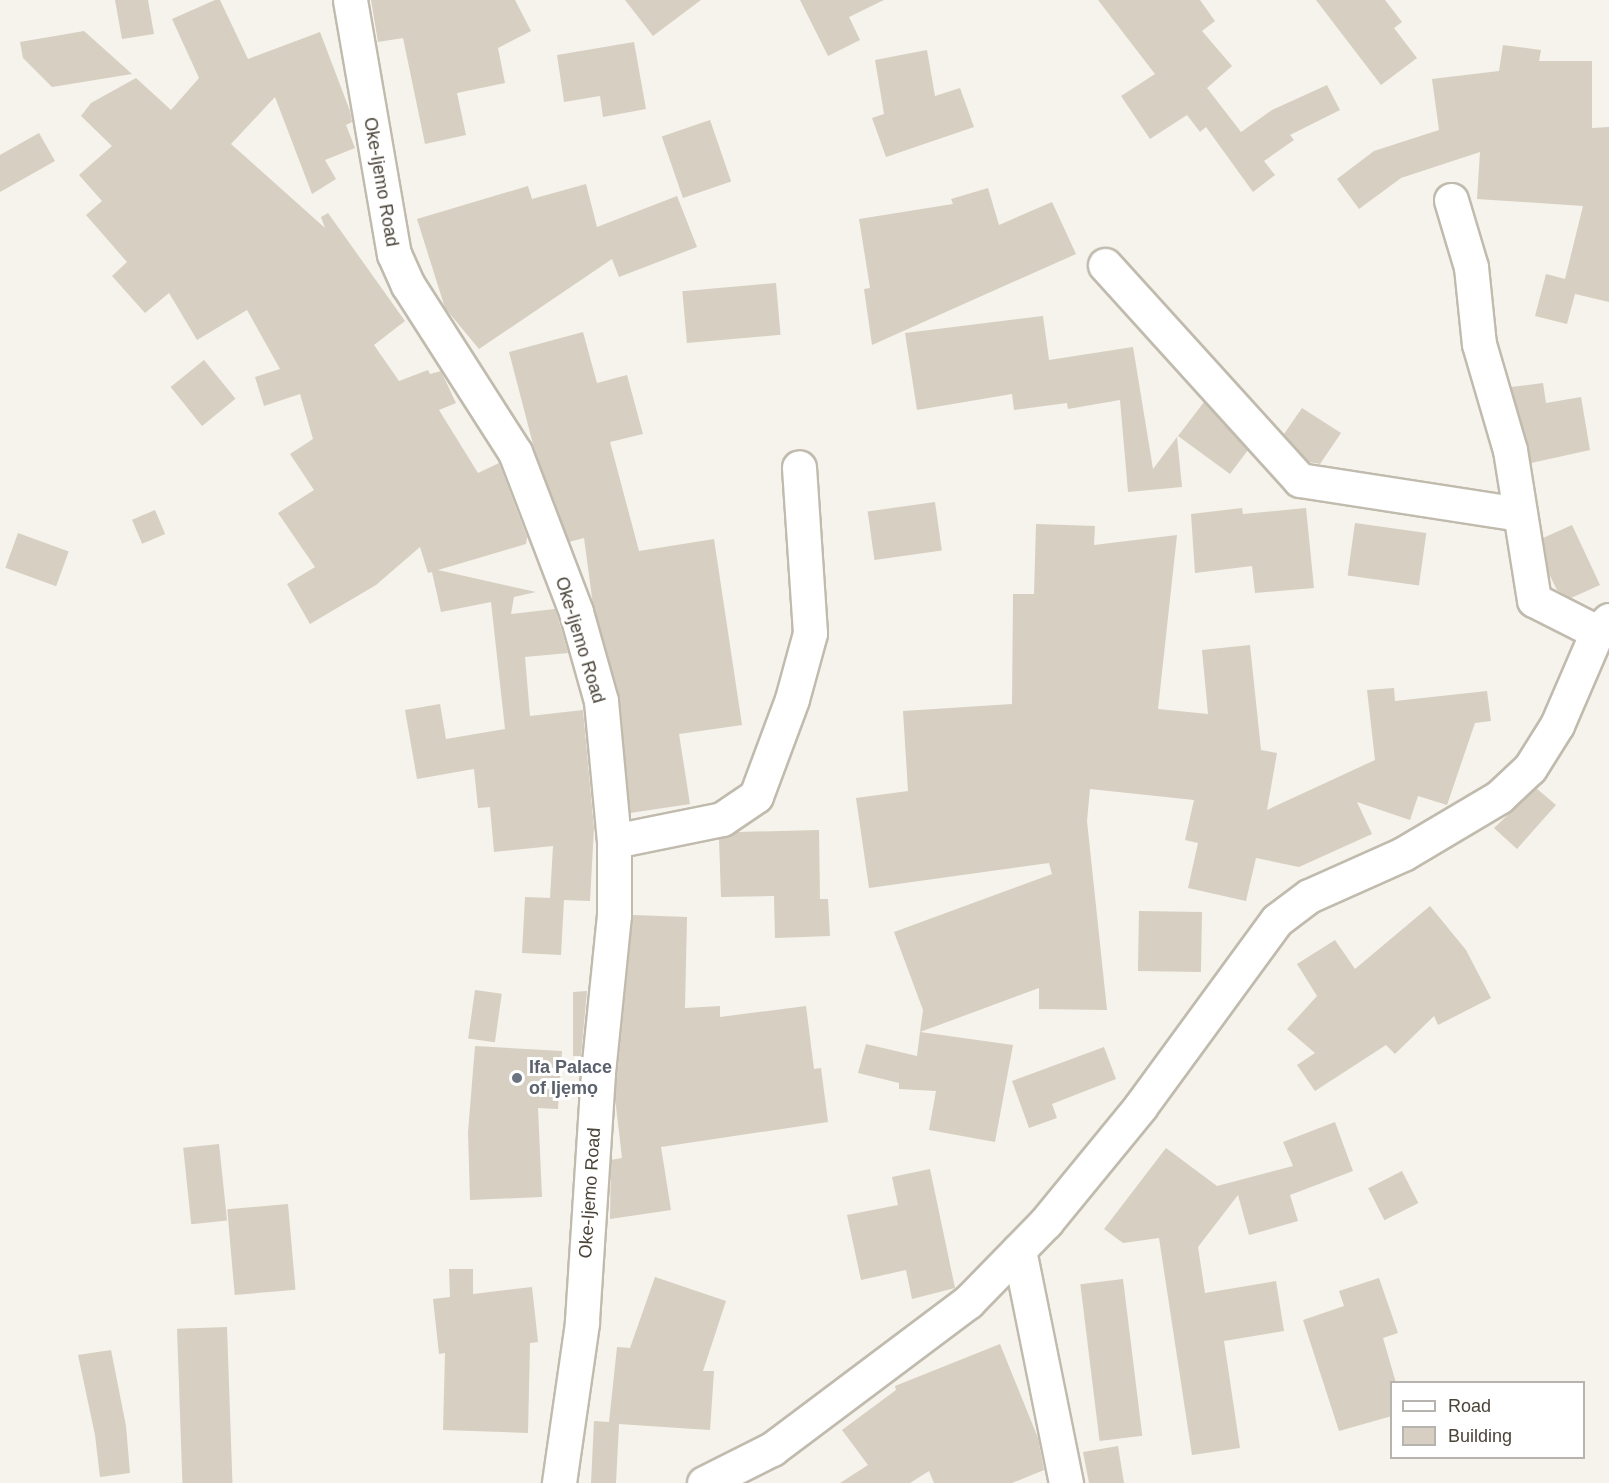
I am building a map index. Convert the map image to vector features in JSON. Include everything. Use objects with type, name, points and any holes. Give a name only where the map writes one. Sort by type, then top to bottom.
[{"type":"street","name":"Oke-Ijemo Road","points":[[350,0],[394,254],[408,285],[515,452],[576,612],[601,701],[614,841],[614,915],[598,1073],[582,1323],[559,1483]]},
{"type":"street","points":[[704,1483],[772,1449],[968,1302],[1019,1250],[1140,1107],[1277,920],[1309,896],[1403,854],[1499,797],[1530,768],[1557,725],[1603,626],[1534,600],[1510,450],[1479,344],[1471,267],[1451,200]]},
{"type":"street","points":[[1105,265],[1300,480],[1519,514]]},
{"type":"street","points":[[614,841],[722,819],[756,796],[792,699],[810,633],[800,467]]},
{"type":"street","points":[[1019,1250],[1066,1483]]},
{"type":"building","points":[[115,0],[148,0],[154,34],[122,39]]},
{"type":"building","points":[[215,0],[220,0],[248,59],[320,32],[350,111],[352,122],[346,125],[355,148],[325,160],[336,179],[312,194],[275,97],[231,144],[325,228],[321,217],[328,213],[405,321],[374,345],[399,381],[428,370],[430,374],[441,371],[456,403],[439,410],[478,473],[499,463],[527,537],[526,544],[438,570],[536,592],[514,597],[511,614],[555,609],[568,653],[525,657],[530,716],[583,710],[594,828],[590,901],[564,900],[561,955],[522,953],[525,897],[550,898],[553,846],[494,852],[490,807],[478,808],[474,769],[417,779],[405,710],[440,704],[446,739],[505,729],[491,602],[441,612],[432,572],[428,573],[420,547],[376,585],[310,624],[287,584],[315,567],[278,513],[314,490],[290,454],[313,439],[300,394],[264,406],[255,377],[280,369],[247,310],[197,340],[169,293],[145,313],[112,276],[127,262],[86,215],[102,201],[79,175],[112,146],[81,116],[91,103],[136,78],[171,110],[199,78],[172,19]]},
{"type":"building","points":[[371,0],[515,0],[531,31],[498,48],[505,83],[457,93],[466,135],[425,144],[403,38],[378,42]]},
{"type":"building","points":[[625,0],[701,0],[653,36]]},
{"type":"building","points":[[800,0],[884,0],[849,17],[860,40],[828,56]]},
{"type":"building","points":[[1098,0],[1200,0],[1215,21],[1202,31],[1232,66],[1207,88],[1241,132],[1272,110],[1327,85],[1340,110],[1290,135],[1294,140],[1264,161],[1275,175],[1253,192],[1206,127],[1200,132],[1187,115],[1150,139],[1121,96],[1155,74]]},
{"type":"building","points":[[1316,0],[1385,0],[1402,22],[1394,28],[1417,58],[1381,85]]},
{"type":"building","points":[[84,31],[132,74],[52,87],[23,58],[20,42]]},
{"type":"building","points":[[634,42],[646,109],[603,117],[600,96],[564,102],[557,55]]},
{"type":"building","points":[[1503,45],[1541,50],[1539,61],[1592,61],[1592,128],[1609,127],[1609,302],[1575,294],[1567,324],[1535,316],[1546,274],[1565,279],[1583,206],[1477,199],[1480,152],[1401,178],[1359,209],[1337,179],[1374,151],[1439,130],[1432,79],[1499,71]]},
{"type":"building","points":[[927,50],[935,96],[960,88],[974,127],[886,157],[872,118],[884,114],[875,60]]},
{"type":"building","points":[[710,120],[731,181],[683,198],[662,137]]},
{"type":"building","points":[[39,133],[55,161],[0,192],[0,155]]},
{"type":"building","points":[[586,184],[597,227],[677,196],[697,247],[619,277],[612,259],[479,349],[445,308],[417,219],[528,186],[532,199]]},
{"type":"building","points":[[988,188],[999,225],[1052,202],[1076,254],[872,345],[864,289],[870,288],[859,219],[953,204],[951,199]]},
{"type":"building","points":[[776,283],[781,335],[687,343],[682,291]]},
{"type":"building","points":[[1043,316],[1049,360],[1133,347],[1153,469],[1177,437],[1182,487],[1128,492],[1120,400],[1068,409],[1067,403],[1014,410],[1012,394],[917,410],[905,333]]},
{"type":"building","points":[[583,332],[597,383],[627,375],[643,434],[610,442],[639,551],[714,539],[742,725],[679,734],[690,804],[630,813],[620,699],[593,605],[584,538],[569,542],[534,448],[509,352]]},
{"type":"building","points":[[204,360],[235,399],[202,426],[171,387]]},
{"type":"building","points":[[1543,383],[1546,403],[1581,397],[1590,450],[1531,463],[1511,387]]},
{"type":"building","points":[[1204,402],[1248,450],[1230,474],[1178,436]]},
{"type":"building","points":[[1302,408],[1341,433],[1320,464],[1309,462],[1284,434]]},
{"type":"building","points":[[935,502],[942,551],[874,560],[868,511]]},
{"type":"building","points":[[1242,508],[1243,514],[1306,508],[1314,588],[1255,593],[1252,566],[1195,573],[1191,514]]},
{"type":"building","points":[[155,510],[165,534],[142,544],[132,520]]},
{"type":"building","points":[[1355,523],[1426,533],[1419,586],[1348,575]]},
{"type":"building","points":[[1036,524],[1095,526],[1094,545],[1177,535],[1158,709],[1208,714],[1202,650],[1250,645],[1261,750],[1277,753],[1267,810],[1375,760],[1367,690],[1394,688],[1395,701],[1487,691],[1491,721],[1475,723],[1447,805],[1418,796],[1410,820],[1357,802],[1372,834],[1299,867],[1256,858],[1246,901],[1188,888],[1198,843],[1185,840],[1194,800],[1090,789],[1087,821],[1107,1010],[1039,1009],[1039,988],[920,1032],[923,1010],[894,932],[1052,874],[1049,863],[869,888],[856,798],[908,791],[903,711],[1012,704],[1013,594],[1034,594]]},
{"type":"building","points":[[1572,525],[1600,585],[1571,598],[1557,590],[1549,574],[1543,538]]},
{"type":"building","points":[[18,533],[69,551],[56,586],[5,568]]},
{"type":"building","points":[[1536,788],[1556,805],[1517,849],[1494,828]]},
{"type":"building","points":[[819,830],[820,899],[828,899],[830,936],[775,938],[774,896],[721,897],[719,839],[737,832]]},
{"type":"building","points":[[1430,906],[1466,950],[1491,998],[1438,1025],[1434,1016],[1395,1054],[1386,1045],[1315,1091],[1297,1065],[1315,1053],[1287,1029],[1317,996],[1297,964],[1335,940],[1355,969]]},
{"type":"building","points":[[1139,911],[1202,912],[1201,972],[1138,971]]},
{"type":"building","points":[[633,915],[687,917],[685,1008],[720,1006],[720,1017],[806,1006],[814,1069],[821,1068],[828,1122],[661,1147],[671,1210],[610,1219],[611,1160],[622,1158],[615,1098]]},
{"type":"building","points":[[475,990],[502,994],[495,1042],[468,1039]]},
{"type":"building","points":[[587,991],[581,1056],[573,1056],[573,992]]},
{"type":"building","points":[[920,1032],[1013,1045],[995,1142],[929,1130],[936,1091],[899,1089],[899,1083],[858,1073],[866,1044],[917,1056]]},
{"type":"building","points":[[475,1046],[562,1051],[558,1109],[538,1108],[542,1197],[470,1200],[468,1132]]},
{"type":"building","points":[[1104,1047],[1116,1079],[1052,1104],[1057,1118],[1029,1128],[1012,1081]]},
{"type":"building","points":[[1335,1122],[1353,1171],[1290,1195],[1298,1221],[1249,1235],[1238,1195],[1198,1247],[1205,1293],[1276,1281],[1284,1331],[1224,1341],[1240,1448],[1192,1455],[1159,1238],[1123,1243],[1104,1229],[1166,1148],[1217,1186],[1293,1166],[1283,1142]]},
{"type":"building","points":[[219,1144],[227,1221],[191,1224],[183,1148]]},
{"type":"building","points":[[930,1169],[955,1288],[912,1299],[906,1270],[861,1280],[847,1215],[898,1205],[892,1177]]},
{"type":"building","points":[[1402,1171],[1418,1203],[1384,1220],[1368,1188]]},
{"type":"building","points":[[288,1204],[295,1290],[235,1295],[227,1209]]},
{"type":"building","points":[[449,1269],[473,1269],[473,1294],[532,1287],[538,1342],[530,1343],[528,1433],[443,1430],[445,1353],[439,1354],[433,1299],[450,1297]]},
{"type":"building","points":[[655,1277],[726,1301],[703,1371],[714,1371],[710,1430],[619,1424],[616,1483],[591,1483],[594,1421],[609,1422],[617,1347],[630,1348]]},
{"type":"building","points":[[1379,1278],[1398,1333],[1383,1338],[1395,1381],[1390,1381],[1390,1417],[1339,1431],[1303,1320],[1344,1306],[1339,1291]]},
{"type":"building","points":[[1123,1279],[1142,1436],[1100,1441],[1080,1284]]},
{"type":"building","points":[[227,1327],[232,1483],[182,1483],[177,1329]]},
{"type":"building","points":[[1000,1344],[1038,1438],[1044,1470],[1012,1483],[934,1483],[929,1471],[910,1483],[840,1483],[868,1465],[842,1430],[896,1390],[895,1386]]},
{"type":"building","points":[[111,1350],[126,1426],[130,1473],[100,1477],[95,1435],[78,1355]]},
{"type":"building","points":[[1118,1446],[1124,1483],[1089,1483],[1083,1452]]},
{"type":"place","name":"Ifa Palace of Ijẹmọ","points":[[517,1078]]}]
